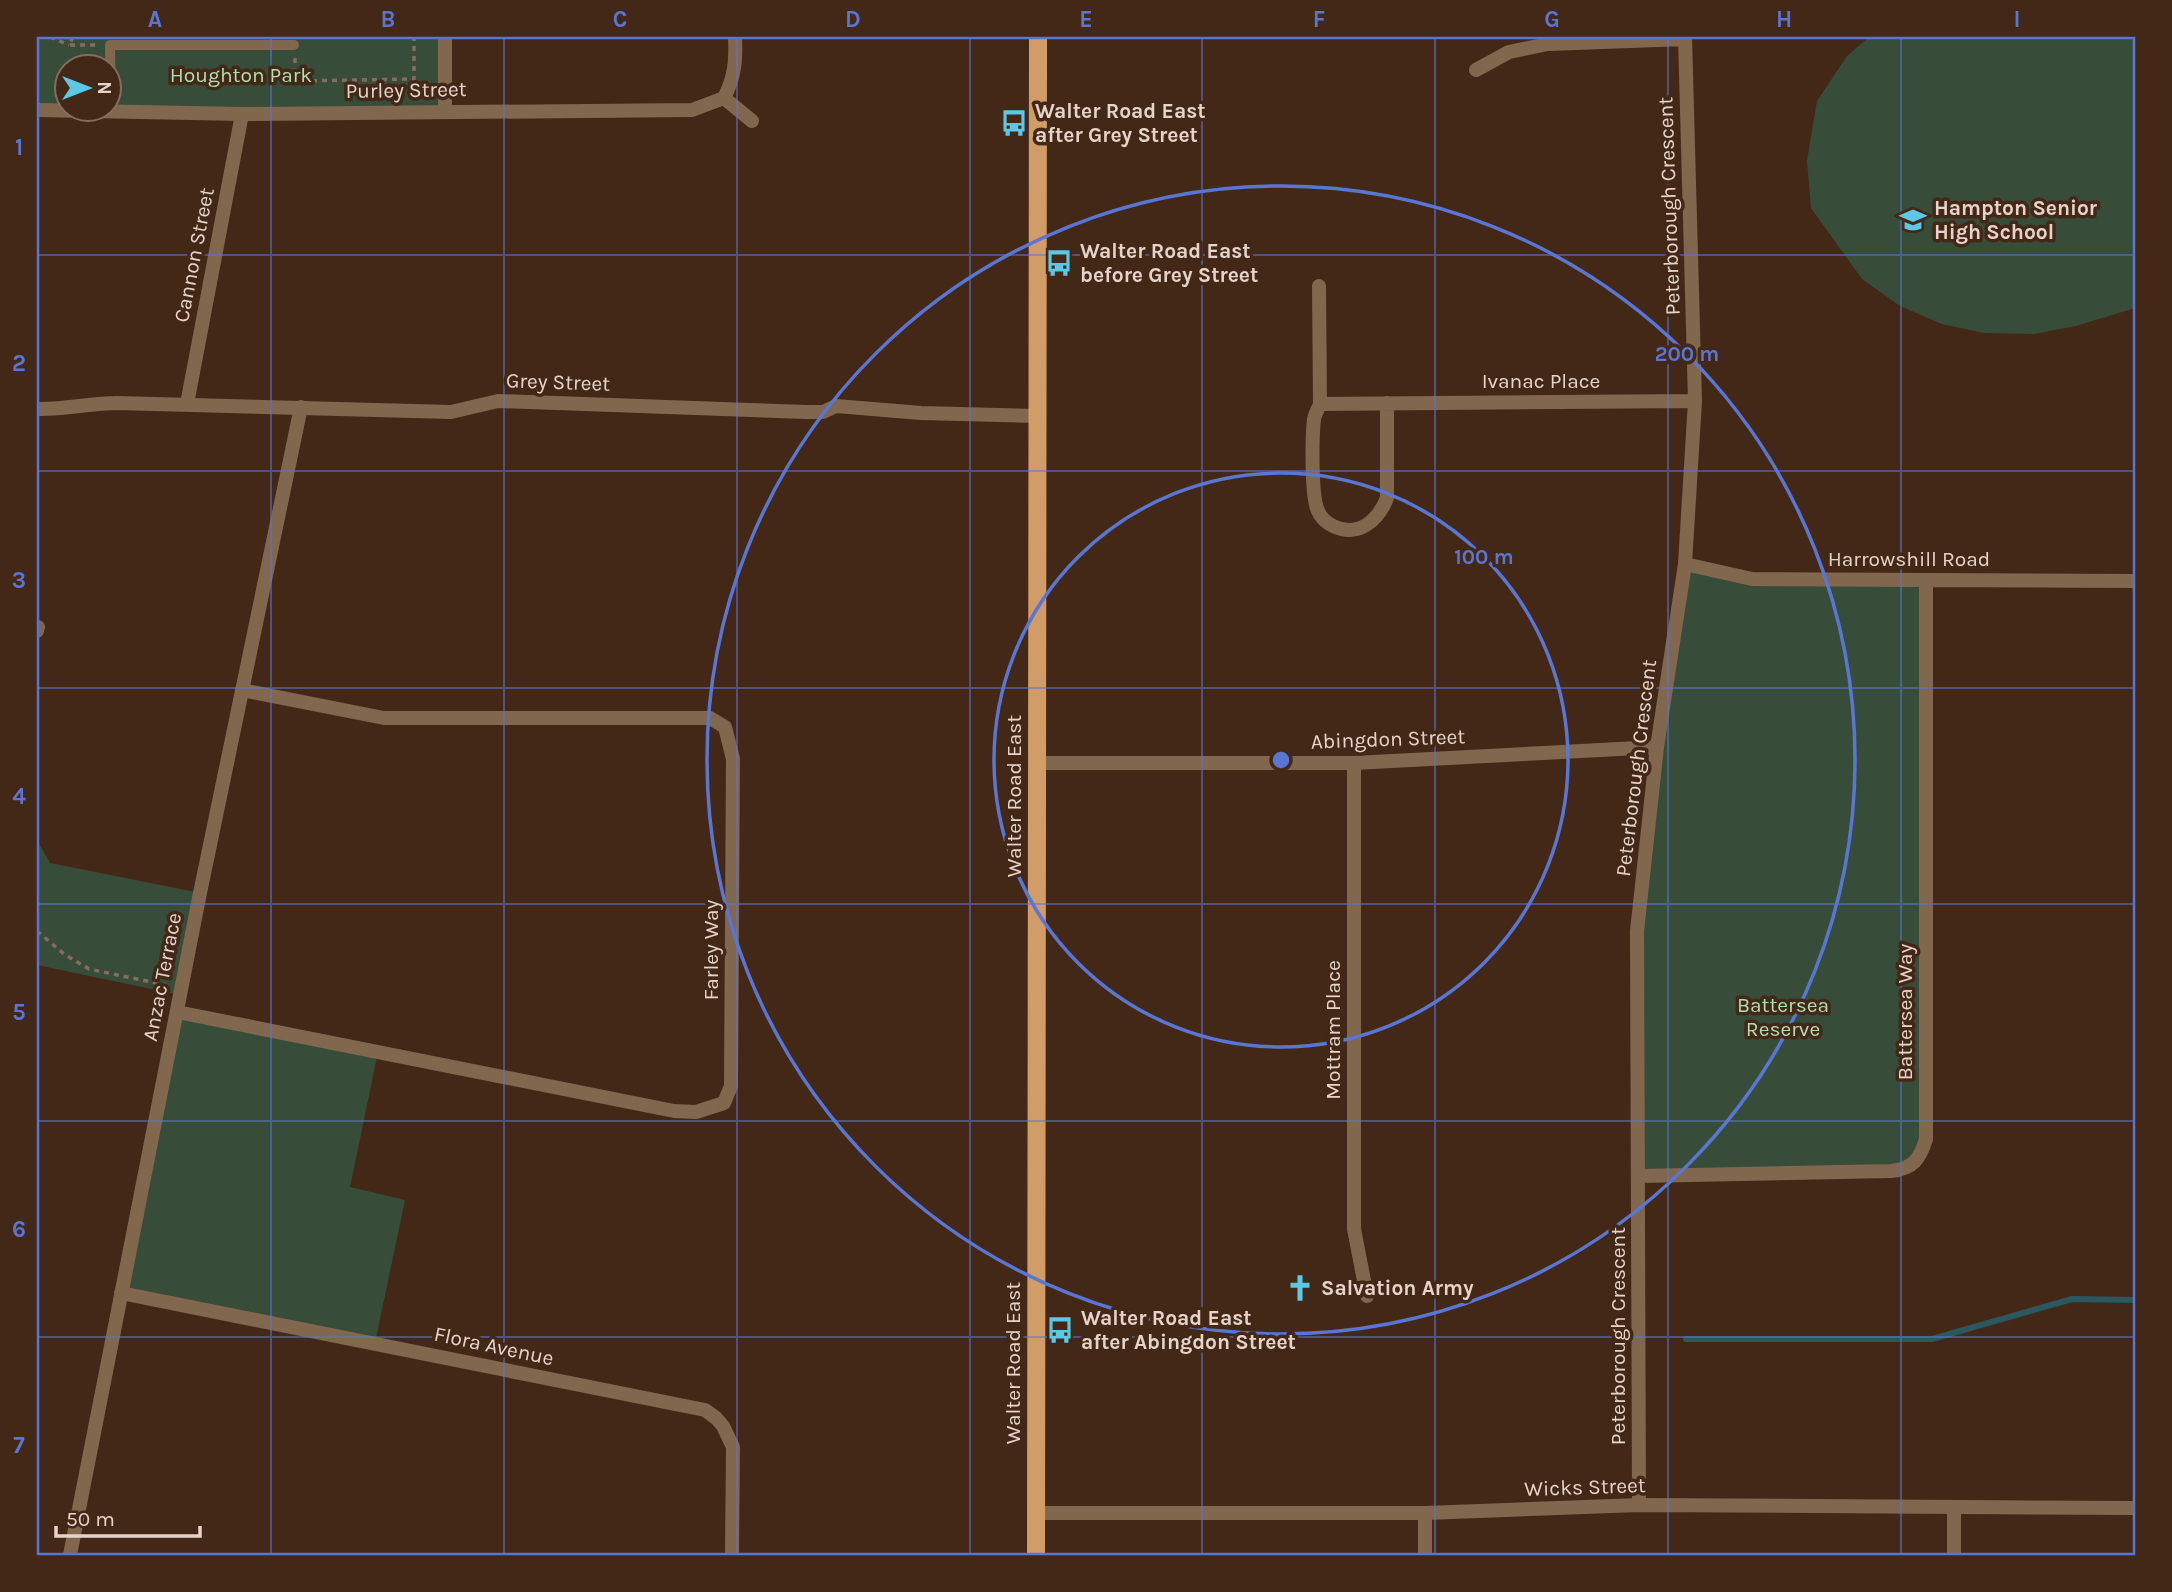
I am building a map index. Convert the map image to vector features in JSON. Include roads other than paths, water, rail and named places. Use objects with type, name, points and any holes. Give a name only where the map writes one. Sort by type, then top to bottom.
[{"type":"main road","name":"Walter Road East","points":[[1036,1555],[1038,37]]},
{"type":"street","points":[[445,37],[445,110]]},
{"type":"street","points":[[735,37],[736,65],[732,83],[724,98],[752,121]]},
{"type":"street","points":[[1476,70],[1509,52],[1548,44],[1685,38]]},
{"type":"street","name":"Peterborough Crescent","points":[[1639,1506],[1637,931],[1657,747],[1685,564],[1695,401],[1685,38]]},
{"type":"street","name":"Purley Street","points":[[122,110],[242,114],[445,110],[692,110],[724,98]]},
{"type":"street","name":"Cannon Street","points":[[187,404],[242,114]]},
{"type":"street","points":[[1319,286],[1320,404],[1314,417],[1314,501],[1319,514],[1327,523],[1339,529],[1354,531],[1367,526],[1382,510],[1387,498],[1387,403]]},
{"type":"street","name":"Grey Street","points":[[37,409],[56,410],[93,403],[451,412],[498,401],[807,412],[823,412],[836,406],[921,413],[1037,416]]},
{"type":"street","name":"Ivanac Place","points":[[1320,404],[1695,401]]},
{"type":"street","name":"Anzac Terrace","points":[[69,1555],[301,407]]},
{"type":"street","name":"Harrowshill Road","points":[[1685,564],[1752,579],[2135,581]]},
{"type":"street","name":"Battersea Way","points":[[1639,1176],[1898,1171],[1915,1163],[1922,1153],[1927,1139],[1927,580]]},
{"type":"street","name":"Farley Way","points":[[177,1012],[674,1111],[696,1112],[724,1103],[731,1086],[733,759],[725,727],[710,718],[384,718],[242,690]]},
{"type":"street","name":"Abingdon Street","points":[[1037,763],[1354,763],[1657,747]]},
{"type":"street","name":"Mottram Place","points":[[1354,763],[1354,1229],[1367,1296]]},
{"type":"street","name":"Flora Avenue","points":[[121,1293],[705,1410],[723,1426],[733,1447],[732,1555]]},
{"type":"street","name":"Wicks Street","points":[[1036,1513],[1425,1513],[1639,1506],[2135,1508]]},
{"type":"street","points":[[1954,1507],[1954,1555]]},
{"type":"street","points":[[1425,1513],[1425,1555]]},
{"type":"lane","points":[[110,52],[110,45],[294,45]]},
{"type":"waterway","points":[[1686,1339],[1932,1339],[2072,1299],[2135,1300]]},
{"type":"place","name":"Walter Road East after Grey Street","points":[[1014,123]]},
{"type":"place","name":"Hampton Senior High School","points":[[1913,220]]},
{"type":"place","name":"Walter Road East before Grey Street","points":[[1059,263]]},
{"type":"place","name":"Salvation Army","points":[[1300,1288]]},
{"type":"place","name":"Walter Road East after Abingdon Street","points":[[1060,1330]]},
{"type":"park label","name":"Houghton Park","points":[[241,75]]},
{"type":"park label","name":"Battersea Reserve","points":[[1783,1017]]}]
